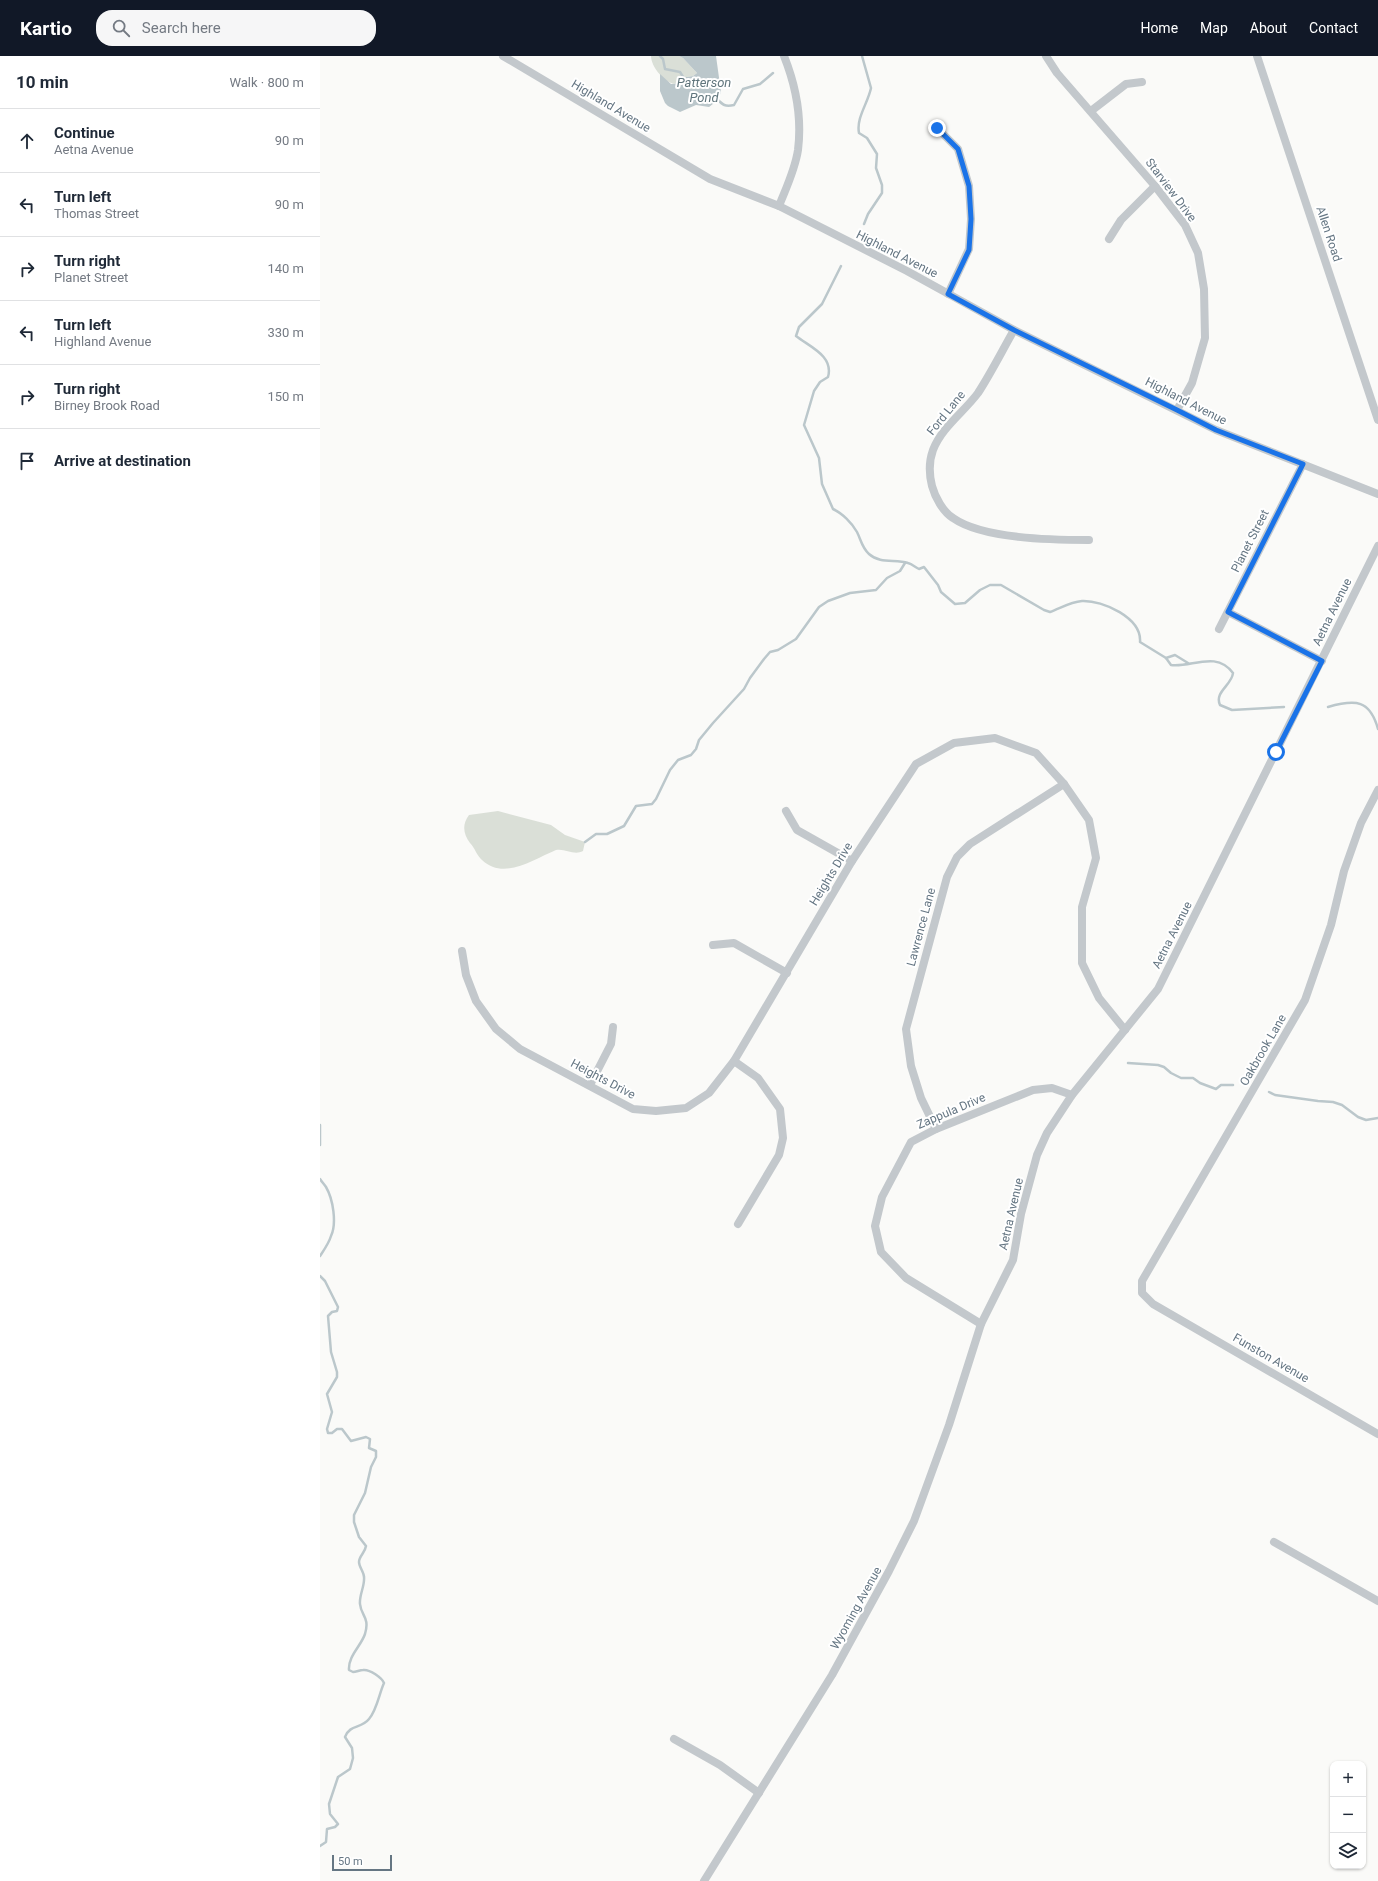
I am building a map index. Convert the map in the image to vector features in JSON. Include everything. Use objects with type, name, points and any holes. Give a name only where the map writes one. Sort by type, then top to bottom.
[{"type":"street","name":"Highland Avenue","points":[[503,56],[710,179],[778,206],[907,271],[1014,330],[1216,430],[1378,494]]},
{"type":"street","points":[[778,206],[790,178],[798,151],[799,128],[798,102],[784,56]]},
{"type":"street","name":"Starview Drive","points":[[1046,56],[1057,73],[1155,186],[1185,226],[1198,253],[1204,288],[1205,338],[1192,383],[1177,410]]},
{"type":"street","name":"Allen Road","points":[[1257,56],[1378,420]]},
{"type":"street","points":[[1091,112],[1126,84],[1142,82]]},
{"type":"street","points":[[937,128],[958,149],[969,186],[971,219],[969,250],[948,294]]},
{"type":"street","points":[[1109,239],[1121,220],[1155,186]]},
{"type":"street","name":"Ford Lane","points":[[1014,330],[978,393],[950,424],[933,450],[930,464],[930,476],[933,491],[942,507],[952,518],[976,530],[1049,540],[1089,540]]},
{"type":"street","name":"Planet Street","points":[[1219,629],[1303,464]]},
{"type":"street","name":"Aetna Avenue","points":[[981,1324],[1013,1260],[1021,1214],[1037,1155],[1048,1133],[1072,1094],[1158,989],[1378,546]]},
{"type":"street","points":[[1228,612],[1322,661]]},
{"type":"street","name":"Heights Drive","points":[[462,951],[466,975],[476,1001],[496,1029],[520,1049],[633,1109],[656,1111],[686,1108],[709,1093],[734,1061],[852,861],[916,764],[954,743],[995,738],[1036,753],[1064,784],[1089,820],[1096,858],[1082,907],[1082,963],[1099,998],[1125,1030]]},
{"type":"street","name":"Lawrence Lane","points":[[936,1129],[920,1098],[911,1066],[906,1029],[947,877],[957,857],[970,844],[1064,784]]},
{"type":"street","name":"Oakbrook Lane","points":[[1153,1304],[1142,1293],[1142,1281],[1305,1000],[1331,925],[1344,871],[1361,823],[1378,790]]},
{"type":"street","points":[[786,811],[797,830],[852,861]]},
{"type":"street","points":[[713,945],[734,944],[787,973]]},
{"type":"street","points":[[590,1085],[611,1044],[613,1027]]},
{"type":"street","points":[[734,1061],[758,1078],[780,1109],[783,1138],[779,1156],[738,1224]]},
{"type":"street","name":"Zappula Drive","points":[[981,1324],[906,1278],[881,1252],[875,1226],[882,1197],[911,1142],[936,1129],[1033,1090],[1052,1088],[1072,1094]]},
{"type":"street","name":"Funston Avenue","points":[[1153,1304],[1378,1434]]},
{"type":"street","name":"Wyoming Avenue","points":[[704,1881],[832,1675],[889,1571],[914,1521],[949,1425],[981,1324]]},
{"type":"street","points":[[1274,1542],[1378,1601]]},
{"type":"street","points":[[674,1739],[720,1765],[759,1793]]},
{"type":"shaded area","points":[[651,56],[679,56],[683,58],[697,73],[693,76],[680,78],[675,84],[671,83],[659,74],[653,65]]},
{"type":"shaded area","points":[[498,811],[551,825],[565,835],[585,842],[583,851],[576,853],[556,850],[529,863],[519,866],[500,869],[491,866],[480,858],[468,840],[464,825],[469,815]]},
{"type":"water","name":"Patterson Pond","points":[[679,56],[716,56],[721,92],[718,100],[709,107],[696,105],[680,112],[665,103],[660,91],[660,74],[671,84],[675,84],[680,78],[693,76],[697,73],[683,58]]},
{"type":"waterway","points":[[660,56],[663,59],[665,69],[680,72],[685,80]]},
{"type":"waterway","points":[[862,56],[871,88],[859,122],[859,133],[867,138],[877,154],[876,168],[882,185],[882,193],[868,214],[864,224]]},
{"type":"waterway","points":[[717,99],[724,105],[734,105],[743,89],[760,84],[773,73]]},
{"type":"waterway","points":[[841,266],[822,304],[799,327],[796,336],[820,353],[828,363],[829,370],[828,377],[820,382],[814,391],[804,425],[819,458],[822,484],[833,509],[852,525],[857,532],[863,547],[869,554],[878,559],[908,563],[919,569],[924,567],[938,585],[941,592],[955,604],[965,603],[980,590],[990,585],[1001,585],[1050,612],[1082,601],[1091,601],[1110,607],[1120,612],[1135,625],[1139,633],[1140,642],[1166,658],[1171,665],[1211,661],[1219,662],[1226,666],[1233,673],[1230,681],[1219,696],[1220,705],[1232,710],[1284,707]]},
{"type":"waterway","points":[[585,842],[596,834],[607,834],[624,826],[636,806],[652,804],[670,770],[678,760],[691,755],[696,749],[699,740],[744,689],[750,678],[770,652],[778,650],[796,639],[819,607],[828,601],[850,593],[876,590],[887,578],[900,571],[905,563]]},
{"type":"waterway","points":[[1166,658],[1175,655],[1188,663]]},
{"type":"waterway","points":[[1328,707],[1346,703],[1360,704],[1371,712],[1378,729]]},
{"type":"waterway","points":[[1128,1063],[1158,1065],[1164,1067],[1171,1073],[1181,1078],[1193,1078],[1200,1083],[1216,1089],[1221,1085],[1233,1085]]},
{"type":"waterway","points":[[1269,1092],[1275,1095],[1333,1102],[1342,1105],[1358,1117],[1366,1120],[1378,1118]]},
{"type":"waterway","points":[[320,1125],[320,1145]]},
{"type":"waterway","points":[[320,1179],[331,1198],[334,1218],[333,1231],[320,1256]]},
{"type":"waterway","points":[[320,1276],[325,1281],[338,1307],[337,1311],[332,1312],[328,1316],[331,1352],[337,1372],[337,1377],[327,1394],[332,1412],[327,1429],[328,1433],[332,1433],[337,1429],[342,1429],[351,1441],[366,1437],[370,1439],[369,1448],[376,1451],[376,1457],[371,1467],[365,1493],[354,1515],[354,1522],[359,1537],[366,1546],[359,1562],[364,1577],[360,1604],[366,1620],[366,1628],[365,1634],[351,1660],[349,1670],[353,1672],[363,1670],[372,1672],[384,1683],[372,1715],[366,1722],[350,1730],[345,1737],[352,1748],[353,1758],[350,1769],[338,1777],[329,1804],[330,1814],[338,1824],[335,1827],[327,1829],[326,1842],[320,1846]]},
{"type":"route","points":[[937,128],[958,149],[969,186],[971,219],[969,250],[948,294],[1014,330],[1216,430],[1303,464],[1228,612],[1322,661],[1276,752]]}]
